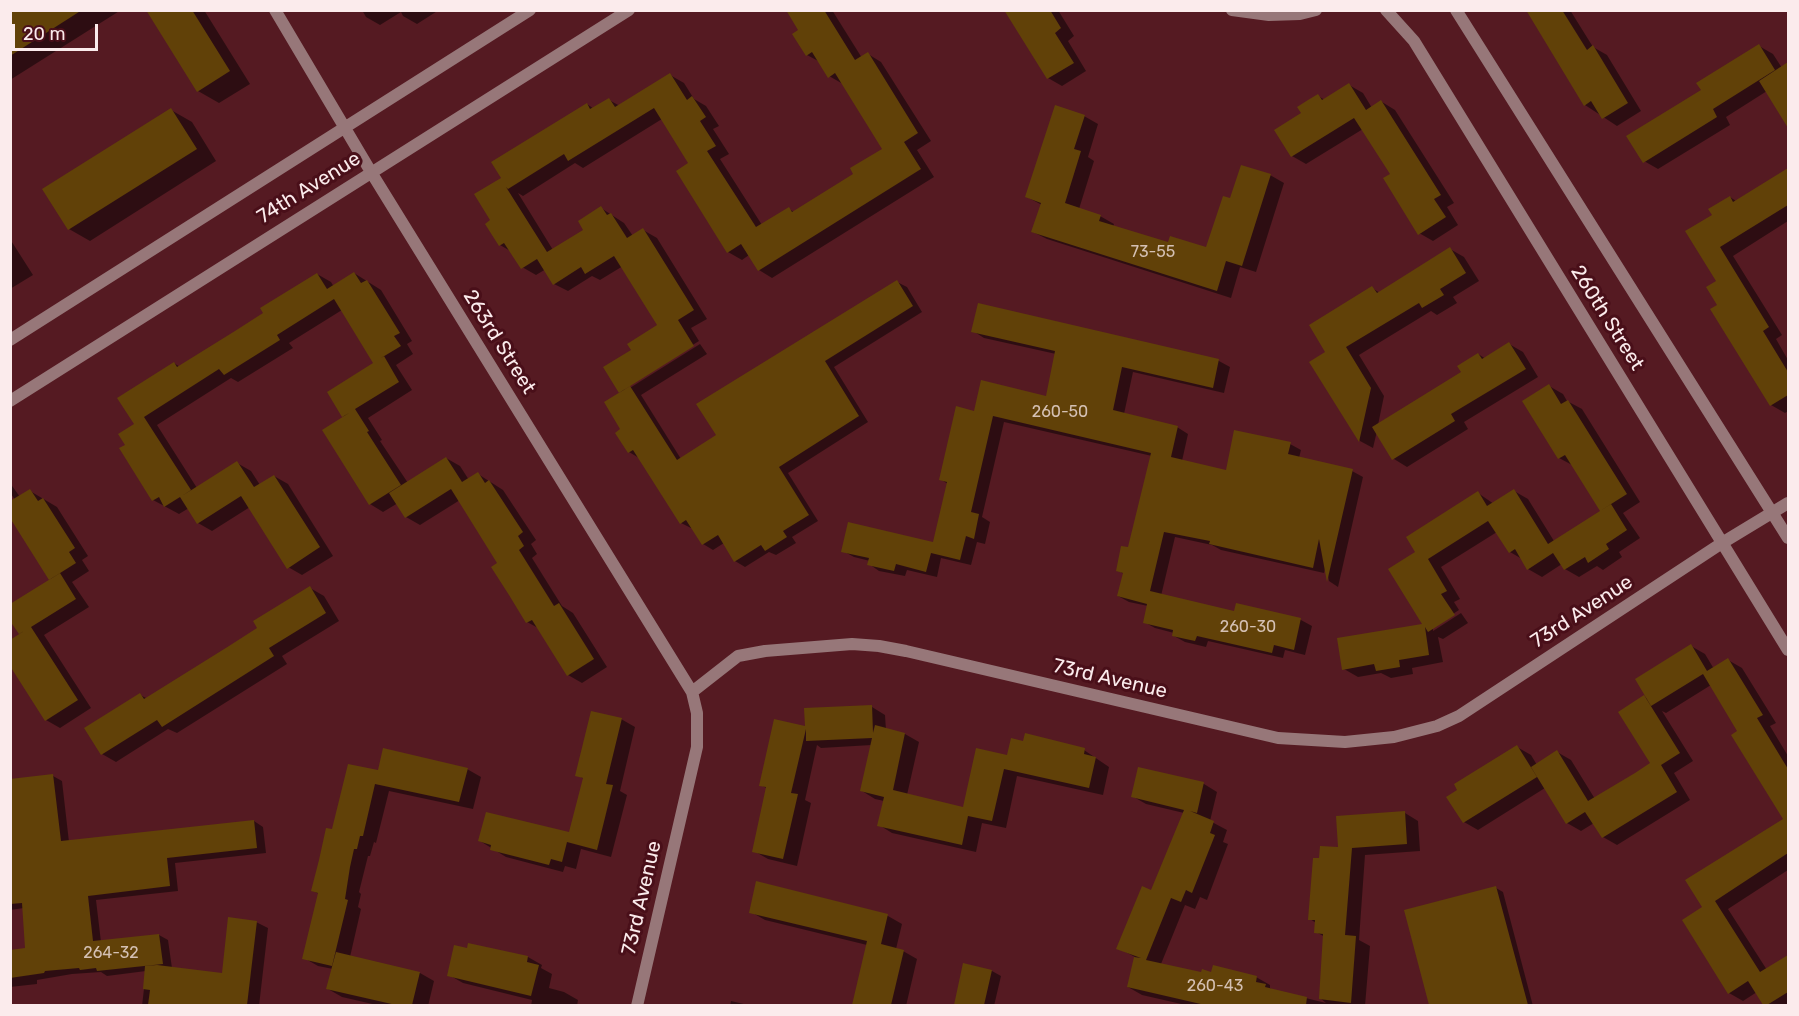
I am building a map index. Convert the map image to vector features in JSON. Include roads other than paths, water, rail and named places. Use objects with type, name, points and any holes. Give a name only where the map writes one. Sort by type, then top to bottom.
[{"type":"street","name":"263rd Street","points":[[276,10],[371,172],[692,693]]},
{"type":"street","name":"74th Avenue","points":[[10,340],[530,10]]},
{"type":"street","name":"74th Avenue","points":[[10,400],[629,10]]},
{"type":"street","points":[[1232,10],[1269,15],[1300,14],[1316,10]]},
{"type":"street","name":"260th Street","points":[[1386,10],[1414,41],[1788,650]]},
{"type":"street","name":"260th Street","points":[[1456,10],[1788,538]]},
{"type":"street","name":"73rd Avenue","points":[[637,1005],[697,747],[697,713],[692,693],[738,656],[814,646],[852,644],[879,646],[1278,738],[1345,742],[1380,739],[1411,734],[1459,716],[1722,543],[1788,503]]}]
